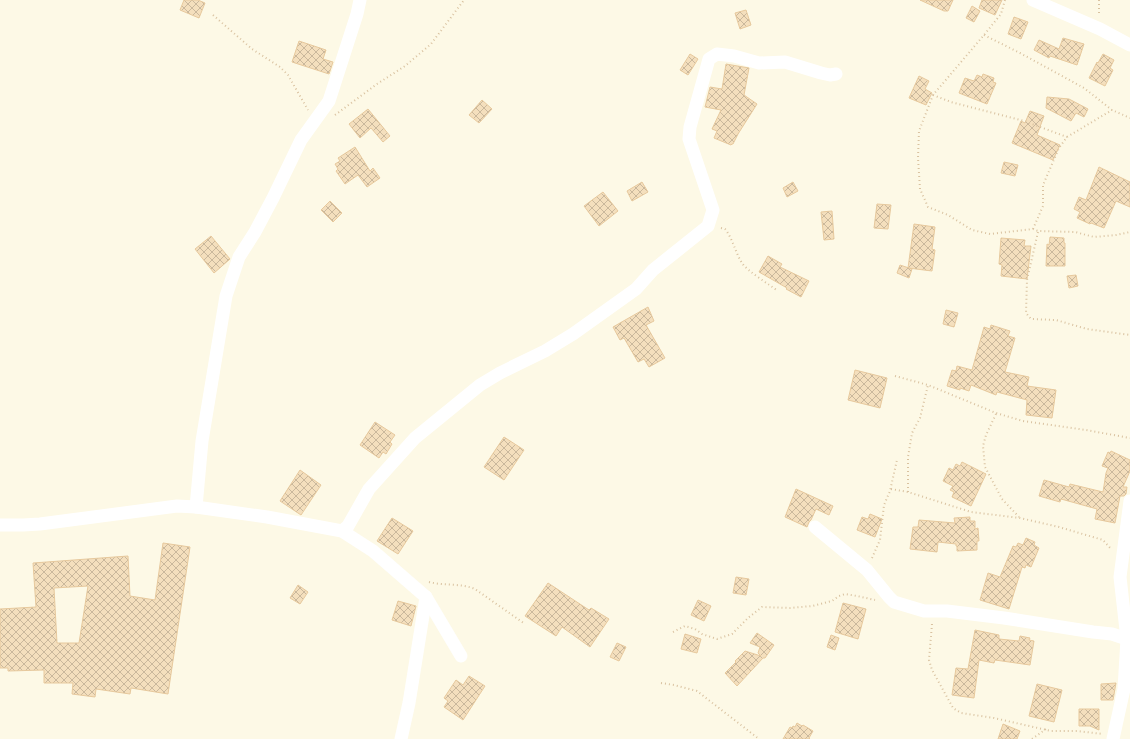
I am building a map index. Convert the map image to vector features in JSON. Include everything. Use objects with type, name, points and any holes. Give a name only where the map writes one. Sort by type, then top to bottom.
[{"type":"street","points":[[196,507],[202,441],[226,296],[239,257],[255,232],[273,198],[300,140],[329,101],[353,27],[360,0]]},
{"type":"street","points":[[1032,0],[1100,29],[1130,45]]},
{"type":"street","points":[[342,531],[348,526],[369,489],[415,438],[480,385],[500,373],[545,351],[636,289],[653,270],[708,226],[713,210],[689,139],[692,120],[709,59],[717,54],[734,56],[759,63],[785,62],[820,73],[830,75],[836,74]]},
{"type":"street","points":[[1113,737],[1127,689],[1128,639],[1120,577],[1130,501]]},
{"type":"street","points":[[0,525],[40,524],[177,506],[196,507],[267,517],[342,531],[373,551],[426,597],[461,656]]},
{"type":"street","points":[[815,527],[867,570],[894,602],[924,611],[947,611],[1004,618],[1112,634],[1128,639]]},
{"type":"street","points":[[401,739],[409,703],[426,597]]},
{"type":"path","points":[[333,117],[377,84],[405,66],[431,44],[464,0]]},
{"type":"path","points":[[1005,0],[1001,14],[933,95],[919,131],[918,158],[920,190],[928,207],[948,215],[972,230],[990,234],[1033,229],[1038,231],[1075,232],[1094,237],[1130,232]]},
{"type":"path","points":[[213,15],[252,49],[288,74],[314,121]]},
{"type":"path","points":[[984,36],[1020,53],[1084,88],[1112,110],[1130,118]]},
{"type":"path","points":[[933,95],[951,102],[1024,121],[1066,137]]},
{"type":"path","points":[[1033,229],[1043,206],[1043,185],[1066,137],[1112,110]]},
{"type":"path","points":[[708,226],[725,229],[729,234],[735,251],[744,266],[778,291]]},
{"type":"path","points":[[1038,231],[1028,280],[1026,313],[1031,319],[1056,320],[1087,329],[1130,335]]},
{"type":"path","points":[[895,376],[928,385],[996,413],[1023,421],[1130,438]]},
{"type":"path","points":[[908,492],[908,457],[912,433],[920,418],[928,385]]},
{"type":"path","points":[[996,413],[986,435],[983,446],[985,467],[1002,499],[1020,518]]},
{"type":"path","points":[[867,570],[880,540],[884,505],[891,490],[897,460]]},
{"type":"path","points":[[891,490],[908,492],[971,512],[1020,518],[1059,527],[1103,540],[1112,550],[1121,566]]},
{"type":"path","points":[[426,581],[445,585],[469,587],[525,624]]},
{"type":"path","points":[[674,632],[685,626],[717,639],[732,634],[762,607],[790,608],[812,606],[832,601],[845,594],[894,602]]},
{"type":"path","points":[[933,611],[929,660],[932,670],[953,708],[961,713],[994,718],[1051,731],[1077,731],[1113,737]]},
{"type":"path","points":[[661,683],[697,691],[759,739]]},
{"type":"path","points":[[1032,739],[1046,729]]},
{"type":"building","points":[[184,0],[198,0],[205,3],[199,18],[180,10]]},
{"type":"building","points":[[920,0],[953,0],[948,11],[944,11]]},
{"type":"building","points":[[982,0],[1002,0],[995,15],[979,8]]},
{"type":"building","points":[[972,6],[980,11],[974,22],[966,18]]},
{"type":"building","points":[[746,10],[751,25],[740,29],[735,13]]},
{"type":"building","points":[[1014,17],[1028,22],[1021,39],[1008,34]]},
{"type":"building","points":[[1063,38],[1084,44],[1077,65],[1050,56],[1049,58],[1034,50],[1039,40],[1059,49]]},
{"type":"building","points":[[299,41],[326,50],[323,59],[333,62],[329,74],[292,62]]},
{"type":"building","points":[[690,54],[698,59],[688,75],[680,70]]},
{"type":"building","points":[[1103,54],[1114,60],[1110,68],[1113,70],[1105,86],[1089,78]]},
{"type":"building","points":[[726,64],[749,68],[744,95],[757,104],[731,145],[714,138],[717,131],[712,129],[721,110],[705,107],[710,87],[722,89]]},
{"type":"building","points":[[983,74],[994,78],[993,82],[996,83],[987,104],[959,93],[965,78],[974,81],[977,75],[982,77]]},
{"type":"building","points":[[919,76],[929,81],[925,89],[932,93],[926,105],[909,98]]},
{"type":"building","points":[[1047,97],[1069,99],[1088,109],[1084,117],[1076,113],[1071,121],[1046,108]]},
{"type":"building","points":[[482,100],[492,109],[479,123],[469,115]]},
{"type":"building","points":[[368,109],[390,136],[383,142],[371,128],[360,138],[349,124]]},
{"type":"building","points":[[1030,111],[1044,116],[1037,135],[1060,145],[1053,160],[1012,143],[1021,121],[1025,123]]},
{"type":"building","points":[[355,147],[370,171],[373,168],[380,178],[367,187],[358,175],[345,184],[336,171],[338,169],[335,164],[340,161],[338,158]]},
{"type":"building","points":[[1004,162],[1018,165],[1015,176],[1001,173]]},
{"type":"building","points":[[1099,167],[1130,182],[1130,207],[1116,201],[1104,228],[1077,218],[1080,212],[1074,209],[1079,197],[1086,200]]},
{"type":"building","points":[[642,182],[648,192],[632,201],[627,191]]},
{"type":"building","points":[[793,182],[798,191],[787,197],[783,188]]},
{"type":"building","points":[[603,192],[618,211],[599,226],[584,206]]},
{"type":"building","points":[[330,201],[342,213],[333,222],[321,210]]},
{"type":"building","points":[[877,204],[891,205],[888,229],[874,228]]},
{"type":"building","points":[[832,211],[834,239],[824,240],[821,212]]},
{"type":"building","points":[[914,224],[935,227],[932,249],[935,250],[932,271],[908,268]]},
{"type":"building","points":[[211,236],[230,259],[214,273],[195,249]]},
{"type":"building","points":[[1050,237],[1064,238],[1065,266],[1046,266],[1047,244],[1049,245]]},
{"type":"building","points":[[1001,238],[1025,240],[1024,246],[1031,246],[1027,279],[1001,276],[1002,265],[999,264]]},
{"type":"building","points":[[768,256],[782,264],[780,267],[809,281],[801,297],[759,272]]},
{"type":"building","points":[[900,265],[912,269],[909,278],[897,273]]},
{"type":"building","points":[[1076,275],[1078,286],[1069,288],[1067,276]]},
{"type":"building","points":[[648,307],[654,321],[646,325],[665,358],[649,367],[644,359],[638,362],[624,338],[620,340],[613,327]]},
{"type":"building","points":[[946,310],[958,313],[954,327],[943,324]]},
{"type":"building","points":[[991,325],[1010,331],[1008,336],[1015,338],[1005,372],[1029,377],[1027,386],[1056,390],[1052,418],[1026,415],[1027,400],[997,392],[996,395],[971,385],[969,391],[947,386],[952,370],[956,371],[957,366],[972,370],[984,327],[990,329]]},
{"type":"building","points":[[855,370],[887,378],[880,408],[848,400]]},
{"type":"building","points":[[375,422],[395,435],[390,442],[392,444],[386,454],[383,452],[379,458],[360,445]]},
{"type":"building","points":[[504,437],[524,450],[504,480],[484,467]]},
{"type":"building","points":[[1111,451],[1130,460],[1130,471],[1123,487],[1127,487],[1126,494],[1124,496],[1120,496],[1115,523],[1095,519],[1097,509],[1061,499],[1060,502],[1039,496],[1044,480],[1069,487],[1070,484],[1103,492],[1108,468],[1102,466],[1108,452],[1110,453]]},
{"type":"building","points":[[962,462],[986,474],[971,506],[952,497],[954,492],[950,490],[953,486],[943,481],[949,468],[953,470],[956,464],[960,466]]},
{"type":"building","points":[[300,470],[321,485],[301,515],[280,501]]},
{"type":"building","points":[[796,489],[833,506],[829,515],[816,509],[807,527],[785,517]]},
{"type":"building","points":[[870,514],[882,519],[875,537],[857,530],[862,517],[868,519]]},
{"type":"building","points":[[970,517],[970,521],[975,521],[975,529],[978,528],[979,541],[977,541],[977,550],[957,551],[956,544],[938,542],[937,552],[910,549],[913,527],[918,527],[919,520],[955,523],[954,518]]},
{"type":"building","points":[[392,518],[413,531],[398,554],[377,541]]},
{"type":"building","points":[[1026,538],[1035,542],[1034,545],[1039,548],[1031,567],[1026,565],[1025,568],[1022,567],[1009,609],[980,600],[988,573],[1000,577],[1013,546],[1016,547],[1018,543],[1023,545]]},
{"type":"building","points":[[163,543],[190,547],[168,694],[131,688],[130,694],[96,689],[95,697],[72,694],[73,683],[44,683],[44,670],[8,671],[8,668],[0,668],[0,609],[36,607],[33,563],[128,556],[130,596],[155,600]],"holes":[[[88,586],[79,643],[57,643],[54,588]]]},
{"type":"building","points":[[736,577],[749,579],[746,595],[733,593]]},
{"type":"building","points":[[548,583],[589,610],[591,608],[609,619],[590,647],[562,627],[556,636],[525,616]]},
{"type":"building","points":[[298,585],[308,592],[300,604],[290,598]]},
{"type":"building","points":[[698,600],[711,606],[704,621],[691,615]]},
{"type":"building","points":[[398,601],[416,606],[411,626],[392,620]]},
{"type":"building","points":[[843,603],[866,609],[858,639],[835,632]]},
{"type":"building","points":[[975,630],[999,635],[999,639],[1019,641],[1020,636],[1030,638],[1029,640],[1034,641],[1030,665],[995,660],[994,663],[979,660],[974,698],[952,695],[956,668],[968,669]]},
{"type":"building","points":[[757,633],[774,645],[765,658],[763,658],[737,686],[725,673],[745,651],[761,656],[758,653],[760,647],[750,643]]},
{"type":"building","points":[[685,634],[701,639],[697,653],[681,649]]},
{"type":"building","points":[[831,635],[839,638],[835,650],[827,647]]},
{"type":"building","points":[[617,643],[626,647],[619,661],[610,657]]},
{"type":"building","points":[[469,676],[485,686],[463,720],[444,707],[448,701],[444,698],[456,680],[463,685]]},
{"type":"building","points":[[1116,683],[1113,700],[1101,700],[1101,684]]},
{"type":"building","points":[[1037,684],[1062,690],[1054,722],[1029,716]]},
{"type":"building","points":[[1079,709],[1099,709],[1099,730],[1090,726],[1079,726]]},
{"type":"building","points":[[797,723],[813,731],[809,738],[810,739],[783,739],[790,727],[795,727]]},
{"type":"building","points":[[1003,724],[1020,731],[1017,739],[998,739]]}]
